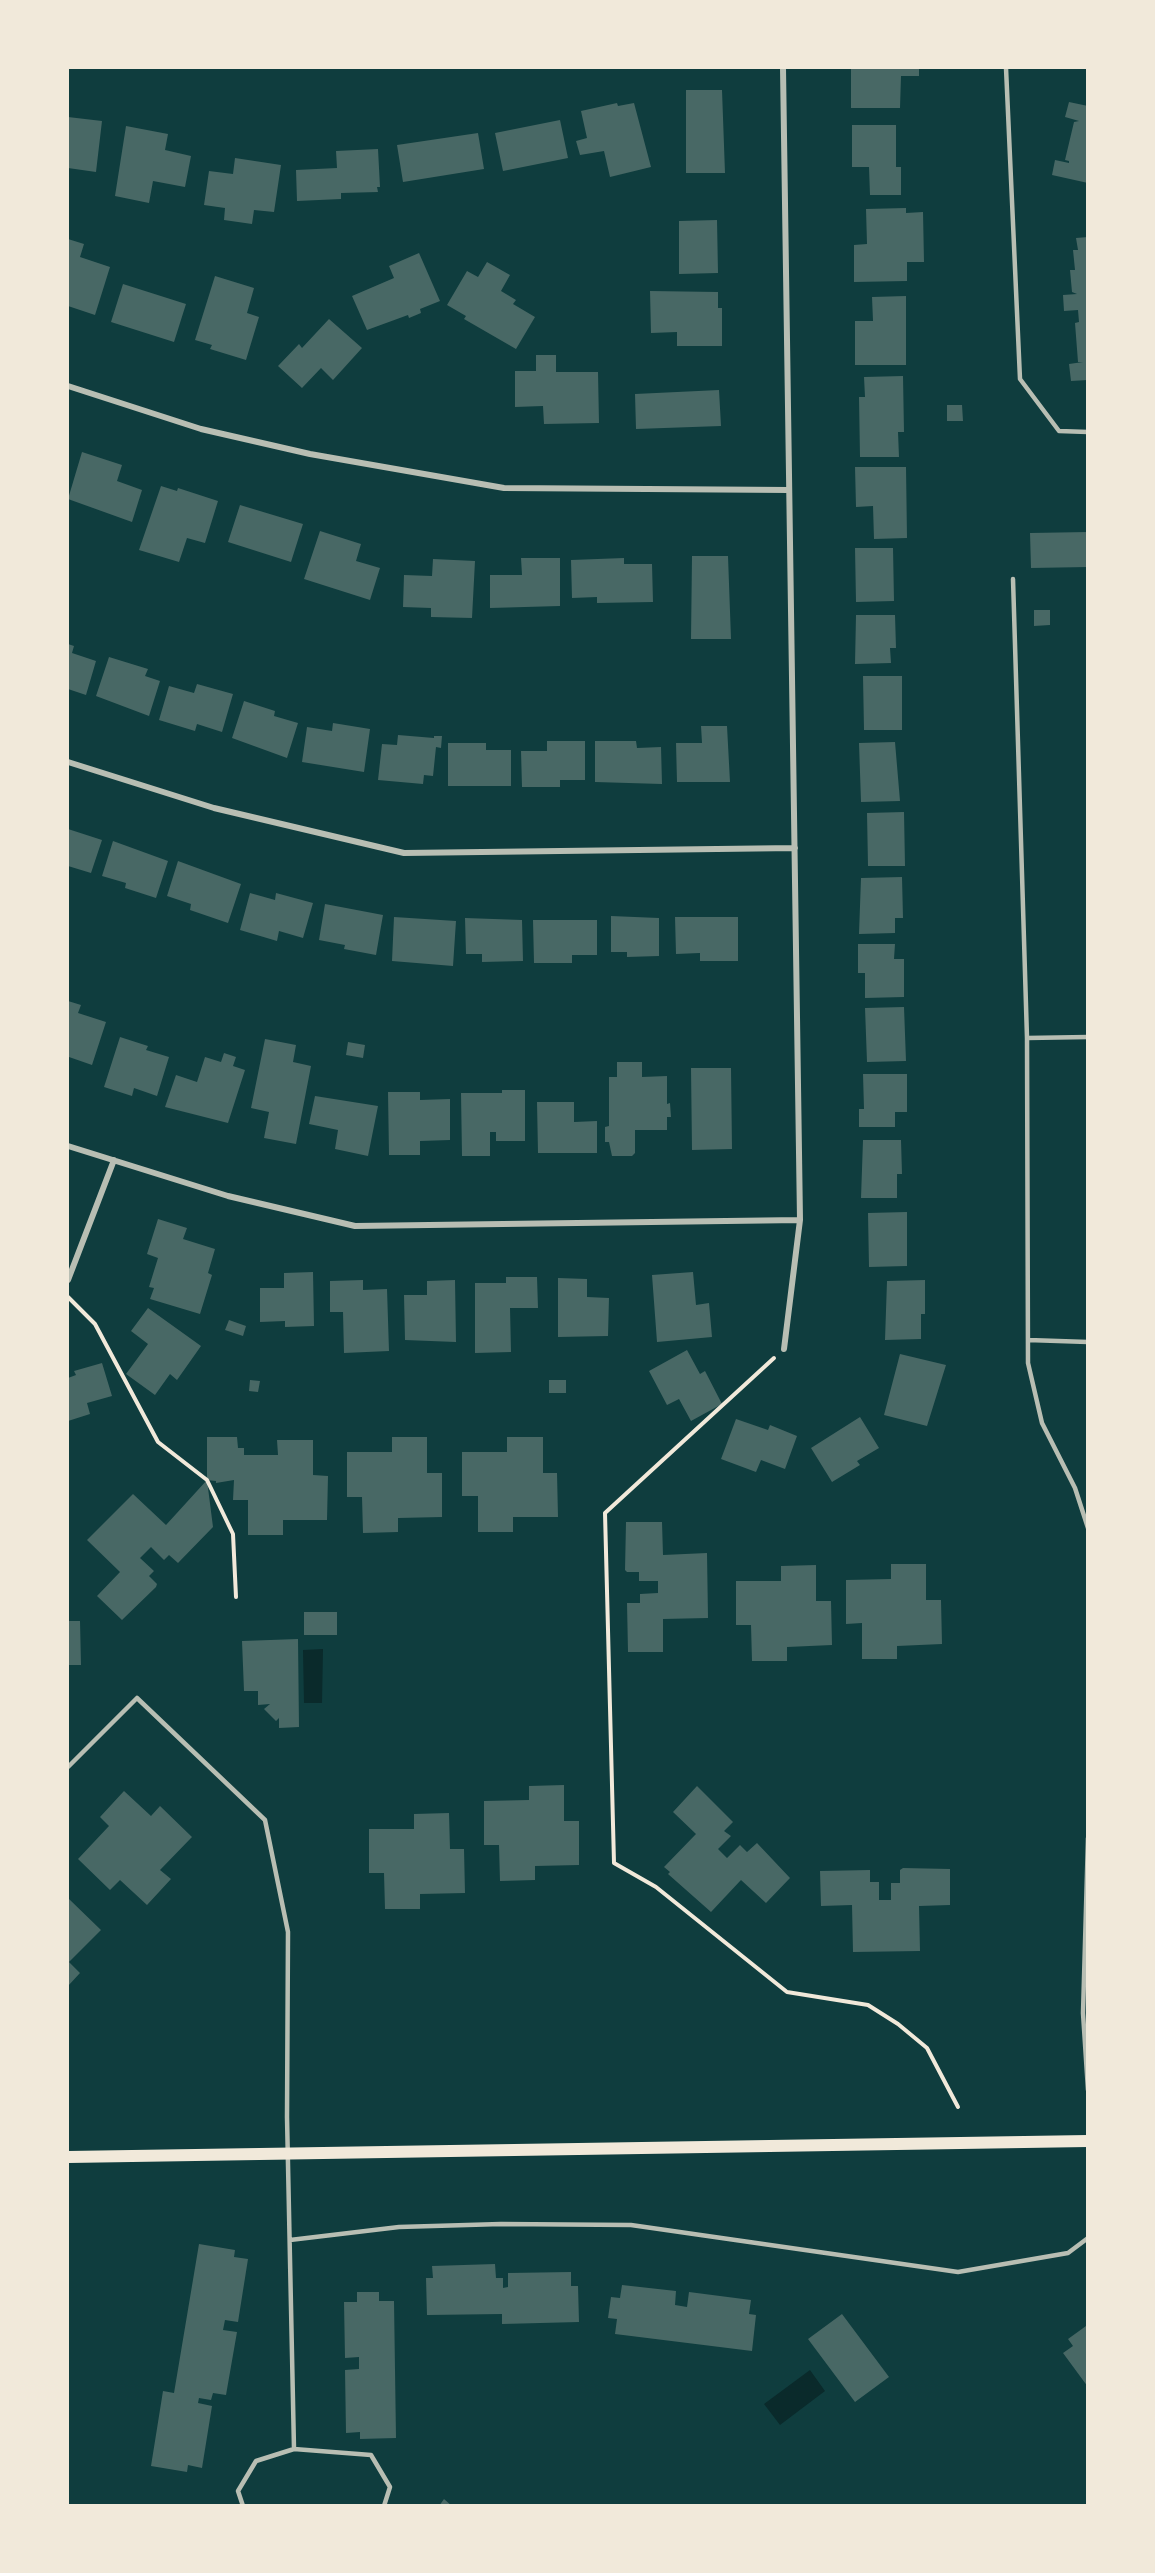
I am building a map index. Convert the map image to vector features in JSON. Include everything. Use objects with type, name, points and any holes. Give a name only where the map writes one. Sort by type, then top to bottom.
[{"type":"main road","points":[[68,2157],[1088,2141]]},
{"type":"street","points":[[783,68],[800,1220],[784,1349]]},
{"type":"street","points":[[68,386],[201,429],[322,456],[504,488],[789,490]]},
{"type":"street","points":[[68,762],[214,808],[404,853],[795,848]]},
{"type":"street","points":[[68,1146],[228,1196],[355,1226],[800,1220]]},
{"type":"street","points":[[68,1280],[114,1160]]},
{"type":"lane","points":[[1006,68],[1020,379],[1059,431],[1088,432]]},
{"type":"lane","points":[[1013,579],[1027,1038],[1028,1364],[1042,1423],[1075,1488],[1088,1528]]},
{"type":"lane","points":[[1027,1038],[1088,1037]]},
{"type":"lane","points":[[1028,1340],[1088,1342]]},
{"type":"lane","points":[[68,1767],[137,1698],[265,1820],[288,1932],[288,2154],[294,2449]]},
{"type":"lane","points":[[1088,1838],[1083,2013],[1088,2090]]},
{"type":"lane","points":[[290,2240],[399,2227],[501,2224],[631,2225],[958,2272],[1068,2253],[1088,2238]]},
{"type":"lane","points":[[243,2505],[238,2491],[256,2461],[294,2449],[370,2455],[390,2487],[384,2505]]},
{"type":"path","points":[[68,1296],[95,1324],[158,1442],[207,1480],[233,1534],[236,1597]]},
{"type":"path","points":[[784,1349],[605,1513],[614,1863],[656,1887],[787,1992],[868,2005],[898,2024],[927,2048],[958,2107]]},
{"type":"water","points":[[323,1649],[322,1703],[304,1703],[303,1650]]},
{"type":"water","points":[[810,2370],[825,2391],[780,2425],[764,2404]]},
{"type":"building","points":[[851,68],[919,68],[919,76],[901,76],[900,108],[851,108]]},
{"type":"building","points":[[686,90],[722,90],[725,173],[686,173]]},
{"type":"building","points":[[1069,102],[1088,106],[1088,183],[1052,175],[1055,160],[1069,163],[1065,160],[1074,122],[1079,121],[1065,117]]},
{"type":"building","points":[[617,103],[618,106],[634,103],[651,167],[610,177],[604,151],[580,155],[576,141],[587,138],[581,111]]},
{"type":"building","points":[[68,117],[102,121],[96,172],[68,168]]},
{"type":"building","points":[[560,120],[568,158],[503,171],[495,133]]},
{"type":"building","points":[[852,125],[896,125],[896,167],[901,167],[901,195],[870,195],[869,167],[852,167]]},
{"type":"building","points":[[126,126],[168,134],[165,150],[191,156],[185,187],[153,181],[149,203],[115,196]]},
{"type":"building","points":[[478,133],[484,169],[403,182],[397,145]]},
{"type":"building","points":[[378,149],[380,187],[377,187],[378,192],[341,193],[341,199],[297,201],[296,170],[337,168],[336,151]]},
{"type":"building","points":[[235,158],[281,165],[274,212],[254,210],[252,224],[224,220],[225,208],[204,205],[209,171],[233,174]]},
{"type":"building","points":[[906,208],[906,213],[923,212],[924,262],[907,262],[907,281],[854,282],[854,245],[867,244],[866,209]]},
{"type":"building","points":[[717,220],[718,273],[679,274],[679,221]]},
{"type":"building","points":[[1088,237],[1088,380],[1071,381],[1069,364],[1083,362],[1078,362],[1075,323],[1079,322],[1078,310],[1064,311],[1063,295],[1077,294],[1072,292],[1070,270],[1075,270],[1073,250],[1078,250],[1076,238]]},
{"type":"building","points":[[68,239],[84,244],[80,257],[110,267],[95,315],[68,306]]},
{"type":"building","points":[[419,253],[440,301],[420,309],[421,313],[409,318],[408,315],[367,330],[352,296],[394,278],[389,266]]},
{"type":"building","points":[[487,262],[510,275],[501,291],[516,300],[513,304],[535,317],[516,349],[464,319],[466,316],[447,305],[467,271],[478,277]]},
{"type":"building","points":[[215,276],[254,288],[247,313],[259,317],[246,360],[210,349],[212,345],[195,340]]},
{"type":"building","points":[[123,284],[186,304],[174,342],[111,322]]},
{"type":"building","points":[[650,291],[718,292],[718,308],[722,308],[722,346],[677,346],[677,332],[651,333]]},
{"type":"building","points":[[906,296],[906,365],[855,365],[855,321],[873,321],[872,297]]},
{"type":"building","points":[[329,319],[362,348],[333,380],[321,368],[302,388],[278,366],[299,344],[302,348]]},
{"type":"building","points":[[536,355],[556,355],[556,372],[598,372],[599,423],[544,424],[543,406],[515,407],[515,371],[536,371]]},
{"type":"building","points":[[903,376],[904,432],[898,432],[899,457],[860,457],[859,397],[865,397],[864,377]]},
{"type":"building","points":[[719,390],[721,426],[636,429],[635,394]]},
{"type":"building","points":[[947,405],[962,405],[963,421],[947,421]]},
{"type":"building","points":[[82,452],[122,465],[117,481],[142,490],[132,522],[68,499]]},
{"type":"building","points":[[855,467],[906,467],[907,538],[874,539],[873,506],[856,507]]},
{"type":"building","points":[[161,486],[177,491],[178,488],[218,501],[205,543],[187,538],[179,562],[139,550]]},
{"type":"building","points":[[240,505],[303,524],[291,562],[228,542]]},
{"type":"building","points":[[320,531],[361,544],[356,561],[380,568],[370,600],[304,579]]},
{"type":"building","points":[[1088,532],[1088,567],[1031,568],[1030,533]]},
{"type":"building","points":[[855,548],[893,548],[894,601],[856,602]]},
{"type":"building","points":[[692,556],[728,556],[731,639],[691,639]]},
{"type":"building","points":[[521,558],[560,558],[560,606],[490,608],[490,575],[522,575]]},
{"type":"building","points":[[624,558],[624,564],[652,564],[653,602],[597,603],[597,597],[572,598],[571,560]]},
{"type":"building","points":[[433,559],[475,561],[472,618],[431,617],[431,608],[403,607],[404,575],[432,576]]},
{"type":"building","points":[[1034,610],[1050,610],[1050,625],[1034,626]]},
{"type":"building","points":[[856,615],[895,615],[896,648],[890,648],[891,663],[855,664]]},
{"type":"building","points":[[68,644],[74,646],[72,653],[96,661],[86,695],[68,689]]},
{"type":"building","points":[[109,657],[148,669],[145,676],[160,681],[149,716],[96,696]]},
{"type":"building","points":[[863,676],[902,676],[902,730],[864,730]]},
{"type":"building","points":[[197,684],[233,694],[222,732],[197,724],[195,731],[159,720],[169,686],[194,693]]},
{"type":"building","points":[[244,701],[275,711],[274,716],[298,723],[287,758],[232,738]]},
{"type":"building","points":[[333,723],[370,729],[364,772],[302,762],[307,727],[332,731]]},
{"type":"building","points":[[701,726],[727,726],[730,782],[677,782],[676,743],[702,743]]},
{"type":"building","points":[[398,735],[434,738],[434,736],[442,736],[441,748],[436,747],[433,776],[424,775],[423,784],[378,780],[382,744],[397,745]]},
{"type":"building","points":[[547,741],[585,741],[585,780],[560,780],[560,787],[522,787],[521,751],[547,751]]},
{"type":"building","points":[[595,741],[636,741],[637,748],[661,747],[662,784],[595,782]]},
{"type":"building","points":[[895,742],[900,801],[861,802],[859,743]]},
{"type":"building","points":[[448,743],[486,743],[486,750],[511,750],[511,786],[448,786]]},
{"type":"building","points":[[904,812],[905,866],[868,866],[867,813]]},
{"type":"building","points":[[68,829],[102,840],[91,873],[68,866]]},
{"type":"building","points":[[113,841],[168,861],[156,898],[125,888],[126,883],[102,876]]},
{"type":"building","points":[[178,861],[241,884],[228,923],[190,910],[191,904],[167,896]]},
{"type":"building","points":[[902,877],[903,918],[895,918],[895,933],[859,934],[861,878]]},
{"type":"building","points":[[250,893],[275,900],[276,893],[313,903],[303,938],[279,931],[277,941],[240,930]]},
{"type":"building","points":[[325,904],[383,915],[376,955],[344,949],[345,945],[319,940]]},
{"type":"building","points":[[611,916],[659,918],[659,956],[627,957],[627,952],[611,952]]},
{"type":"building","points":[[394,917],[456,921],[453,966],[392,961]]},
{"type":"building","points":[[675,917],[738,917],[738,961],[700,961],[700,953],[676,954]]},
{"type":"building","points":[[465,918],[522,920],[523,961],[482,962],[482,954],[466,954]]},
{"type":"building","points":[[533,920],[597,920],[597,955],[572,955],[572,963],[534,963]]},
{"type":"building","points":[[858,944],[895,944],[894,959],[904,959],[904,997],[865,998],[865,973],[858,973]]},
{"type":"building","points":[[68,1001],[81,1005],[78,1013],[106,1022],[92,1065],[69,1057]]},
{"type":"building","points":[[904,1007],[906,1061],[867,1062],[865,1008]]},
{"type":"building","points":[[120,1037],[148,1046],[146,1050],[169,1057],[157,1096],[134,1088],[132,1096],[104,1087]]},
{"type":"building","points":[[265,1039],[296,1045],[293,1062],[311,1066],[296,1144],[264,1138],[269,1112],[251,1108]]},
{"type":"building","points":[[348,1042],[365,1045],[363,1058],[346,1055]]},
{"type":"building","points":[[224,1053],[236,1057],[233,1066],[245,1070],[228,1123],[165,1107],[176,1075],[197,1082],[205,1057],[221,1062]]},
{"type":"building","points":[[617,1062],[642,1062],[642,1077],[667,1076],[667,1104],[670,1103],[671,1117],[667,1117],[667,1130],[635,1130],[635,1153],[632,1156],[612,1156],[609,1142],[605,1142],[605,1127],[609,1126],[609,1077],[617,1077]]},
{"type":"building","points":[[691,1068],[731,1068],[732,1149],[692,1150]]},
{"type":"building","points":[[863,1074],[907,1074],[907,1112],[895,1112],[895,1127],[859,1127],[859,1109],[864,1109]]},
{"type":"building","points":[[502,1090],[525,1090],[525,1141],[496,1141],[496,1132],[490,1132],[490,1156],[462,1156],[461,1093],[502,1093]]},
{"type":"building","points":[[388,1092],[420,1092],[420,1100],[450,1099],[450,1140],[420,1141],[420,1155],[389,1155]]},
{"type":"building","points":[[315,1096],[378,1106],[368,1156],[335,1149],[338,1130],[309,1124]]},
{"type":"building","points":[[537,1102],[574,1102],[574,1122],[597,1121],[597,1153],[538,1153]]},
{"type":"building","points":[[863,1140],[901,1140],[902,1174],[897,1174],[897,1198],[861,1198]]},
{"type":"building","points":[[907,1212],[907,1266],[869,1267],[868,1213]]},
{"type":"building","points":[[158,1219],[187,1228],[183,1239],[215,1249],[208,1273],[212,1275],[200,1314],[150,1299],[154,1288],[149,1287],[158,1258],[147,1254]]},
{"type":"building","points":[[313,1272],[314,1326],[285,1327],[285,1321],[260,1322],[260,1288],[284,1288],[284,1273]]},
{"type":"building","points":[[693,1272],[696,1305],[709,1303],[712,1337],[657,1342],[652,1275]]},
{"type":"building","points":[[506,1277],[537,1277],[538,1308],[510,1308],[511,1352],[475,1353],[475,1283],[506,1283]]},
{"type":"building","points":[[558,1278],[587,1279],[587,1297],[609,1298],[608,1336],[558,1337]]},
{"type":"building","points":[[363,1280],[363,1290],[387,1289],[389,1351],[344,1353],[343,1312],[330,1312],[330,1281]]},
{"type":"building","points":[[455,1280],[456,1342],[405,1340],[404,1295],[427,1295],[427,1281]]},
{"type":"building","points":[[925,1280],[925,1314],[921,1314],[921,1339],[885,1340],[887,1281]]},
{"type":"building","points":[[148,1308],[201,1346],[177,1380],[170,1374],[155,1395],[126,1374],[148,1344],[131,1331]]},
{"type":"building","points":[[229,1320],[246,1326],[243,1336],[225,1330]]},
{"type":"building","points":[[687,1350],[700,1374],[705,1371],[722,1404],[691,1421],[679,1399],[667,1405],[649,1371]]},
{"type":"building","points":[[900,1354],[946,1365],[927,1426],[884,1415]]},
{"type":"building","points":[[102,1363],[112,1396],[87,1403],[90,1414],[68,1421],[68,1378],[76,1375],[74,1371]]},
{"type":"building","points":[[250,1380],[260,1381],[258,1392],[249,1391]]},
{"type":"building","points":[[549,1380],[566,1380],[566,1393],[549,1393]]},
{"type":"building","points":[[860,1417],[879,1448],[857,1461],[860,1465],[832,1482],[811,1448]]},
{"type":"building","points":[[736,1419],[768,1430],[770,1425],[797,1436],[785,1469],[761,1460],[756,1472],[721,1459]]},
{"type":"building","points":[[207,1437],[237,1437],[238,1448],[244,1448],[244,1455],[278,1455],[277,1440],[313,1440],[313,1475],[328,1476],[327,1520],[283,1520],[283,1535],[248,1535],[248,1500],[233,1500],[234,1480],[216,1483],[216,1481],[207,1480]]},
{"type":"building","points":[[392,1437],[427,1437],[427,1473],[442,1473],[442,1517],[398,1518],[398,1532],[363,1533],[362,1497],[347,1497],[347,1452],[392,1452]]},
{"type":"building","points":[[507,1437],[543,1437],[543,1473],[557,1473],[558,1517],[513,1517],[513,1532],[478,1532],[478,1496],[462,1496],[462,1452],[507,1452]]},
{"type":"building","points":[[207,1480],[213,1527],[178,1563],[169,1555],[164,1560],[151,1547],[140,1558],[154,1571],[149,1576],[157,1584],[122,1620],[97,1596],[120,1572],[87,1540],[133,1494],[166,1525]]},
{"type":"building","points":[[626,1522],[662,1522],[663,1555],[707,1553],[708,1618],[663,1619],[663,1652],[628,1652],[627,1603],[640,1603],[640,1594],[658,1593],[658,1581],[639,1581],[639,1572],[625,1570]]},
{"type":"building","points":[[891,1564],[926,1564],[926,1600],[941,1600],[942,1644],[897,1646],[897,1659],[862,1659],[862,1623],[846,1624],[846,1580],[891,1579]]},
{"type":"building","points":[[816,1565],[816,1601],[831,1601],[832,1645],[787,1647],[787,1661],[752,1661],[751,1625],[736,1625],[736,1581],[781,1581],[781,1566]]},
{"type":"building","points":[[304,1612],[337,1612],[337,1635],[304,1635]]},
{"type":"building","points":[[68,1621],[80,1621],[81,1665],[68,1665]]},
{"type":"building","points":[[298,1639],[299,1727],[279,1728],[279,1718],[276,1721],[264,1709],[270,1704],[258,1705],[258,1691],[244,1691],[242,1641]]},
{"type":"building","points":[[564,1785],[564,1821],[579,1821],[579,1865],[535,1866],[535,1880],[500,1881],[499,1845],[484,1845],[484,1801],[529,1800],[529,1786]]},
{"type":"building","points":[[697,1786],[733,1822],[724,1831],[731,1836],[718,1849],[727,1858],[740,1845],[747,1852],[757,1843],[790,1878],[766,1903],[741,1880],[711,1912],[668,1874],[670,1872],[664,1867],[696,1834],[673,1812]]},
{"type":"building","points":[[124,1791],[151,1816],[160,1806],[192,1837],[160,1870],[171,1879],[147,1905],[120,1880],[110,1890],[78,1859],[109,1826],[100,1817]]},
{"type":"building","points":[[449,1813],[450,1849],[464,1849],[465,1893],[420,1894],[420,1909],[385,1909],[384,1873],[369,1873],[369,1829],[414,1829],[414,1814]]},
{"type":"building","points":[[903,1868],[950,1869],[950,1905],[919,1906],[920,1951],[853,1952],[852,1905],[821,1906],[820,1871],[870,1870],[870,1882],[879,1882],[879,1900],[891,1900],[891,1883],[900,1883],[900,1870]]},
{"type":"building","points":[[69,1899],[101,1930],[69,1962],[80,1973],[68,1986]]},
{"type":"building","points":[[199,2244],[235,2250],[234,2257],[248,2259],[238,2322],[225,2320],[223,2330],[237,2332],[226,2395],[213,2393],[211,2400],[199,2398],[198,2403],[212,2406],[202,2468],[188,2465],[187,2472],[151,2466],[163,2391],[174,2393]]},
{"type":"building","points":[[495,2264],[496,2278],[503,2278],[503,2288],[508,2287],[508,2273],[571,2272],[571,2286],[578,2286],[579,2322],[502,2324],[502,2314],[427,2315],[426,2278],[433,2278],[432,2266]]},
{"type":"building","points":[[622,2285],[676,2291],[675,2305],[687,2307],[689,2292],[751,2300],[749,2314],[756,2315],[752,2351],[615,2334],[617,2319],[608,2318],[611,2297],[620,2298]]},
{"type":"building","points":[[357,2292],[379,2292],[379,2301],[394,2301],[396,2438],[360,2439],[360,2432],[346,2433],[345,2370],[359,2369],[359,2357],[345,2358],[344,2302],[357,2302]]},
{"type":"building","points":[[842,2314],[889,2377],[855,2402],[808,2339]]},
{"type":"building","points":[[1086,2326],[1088,2328],[1088,2387],[1063,2353],[1073,2346],[1068,2339]]},
{"type":"building","points":[[444,2499],[452,2506],[439,2506]]}]
